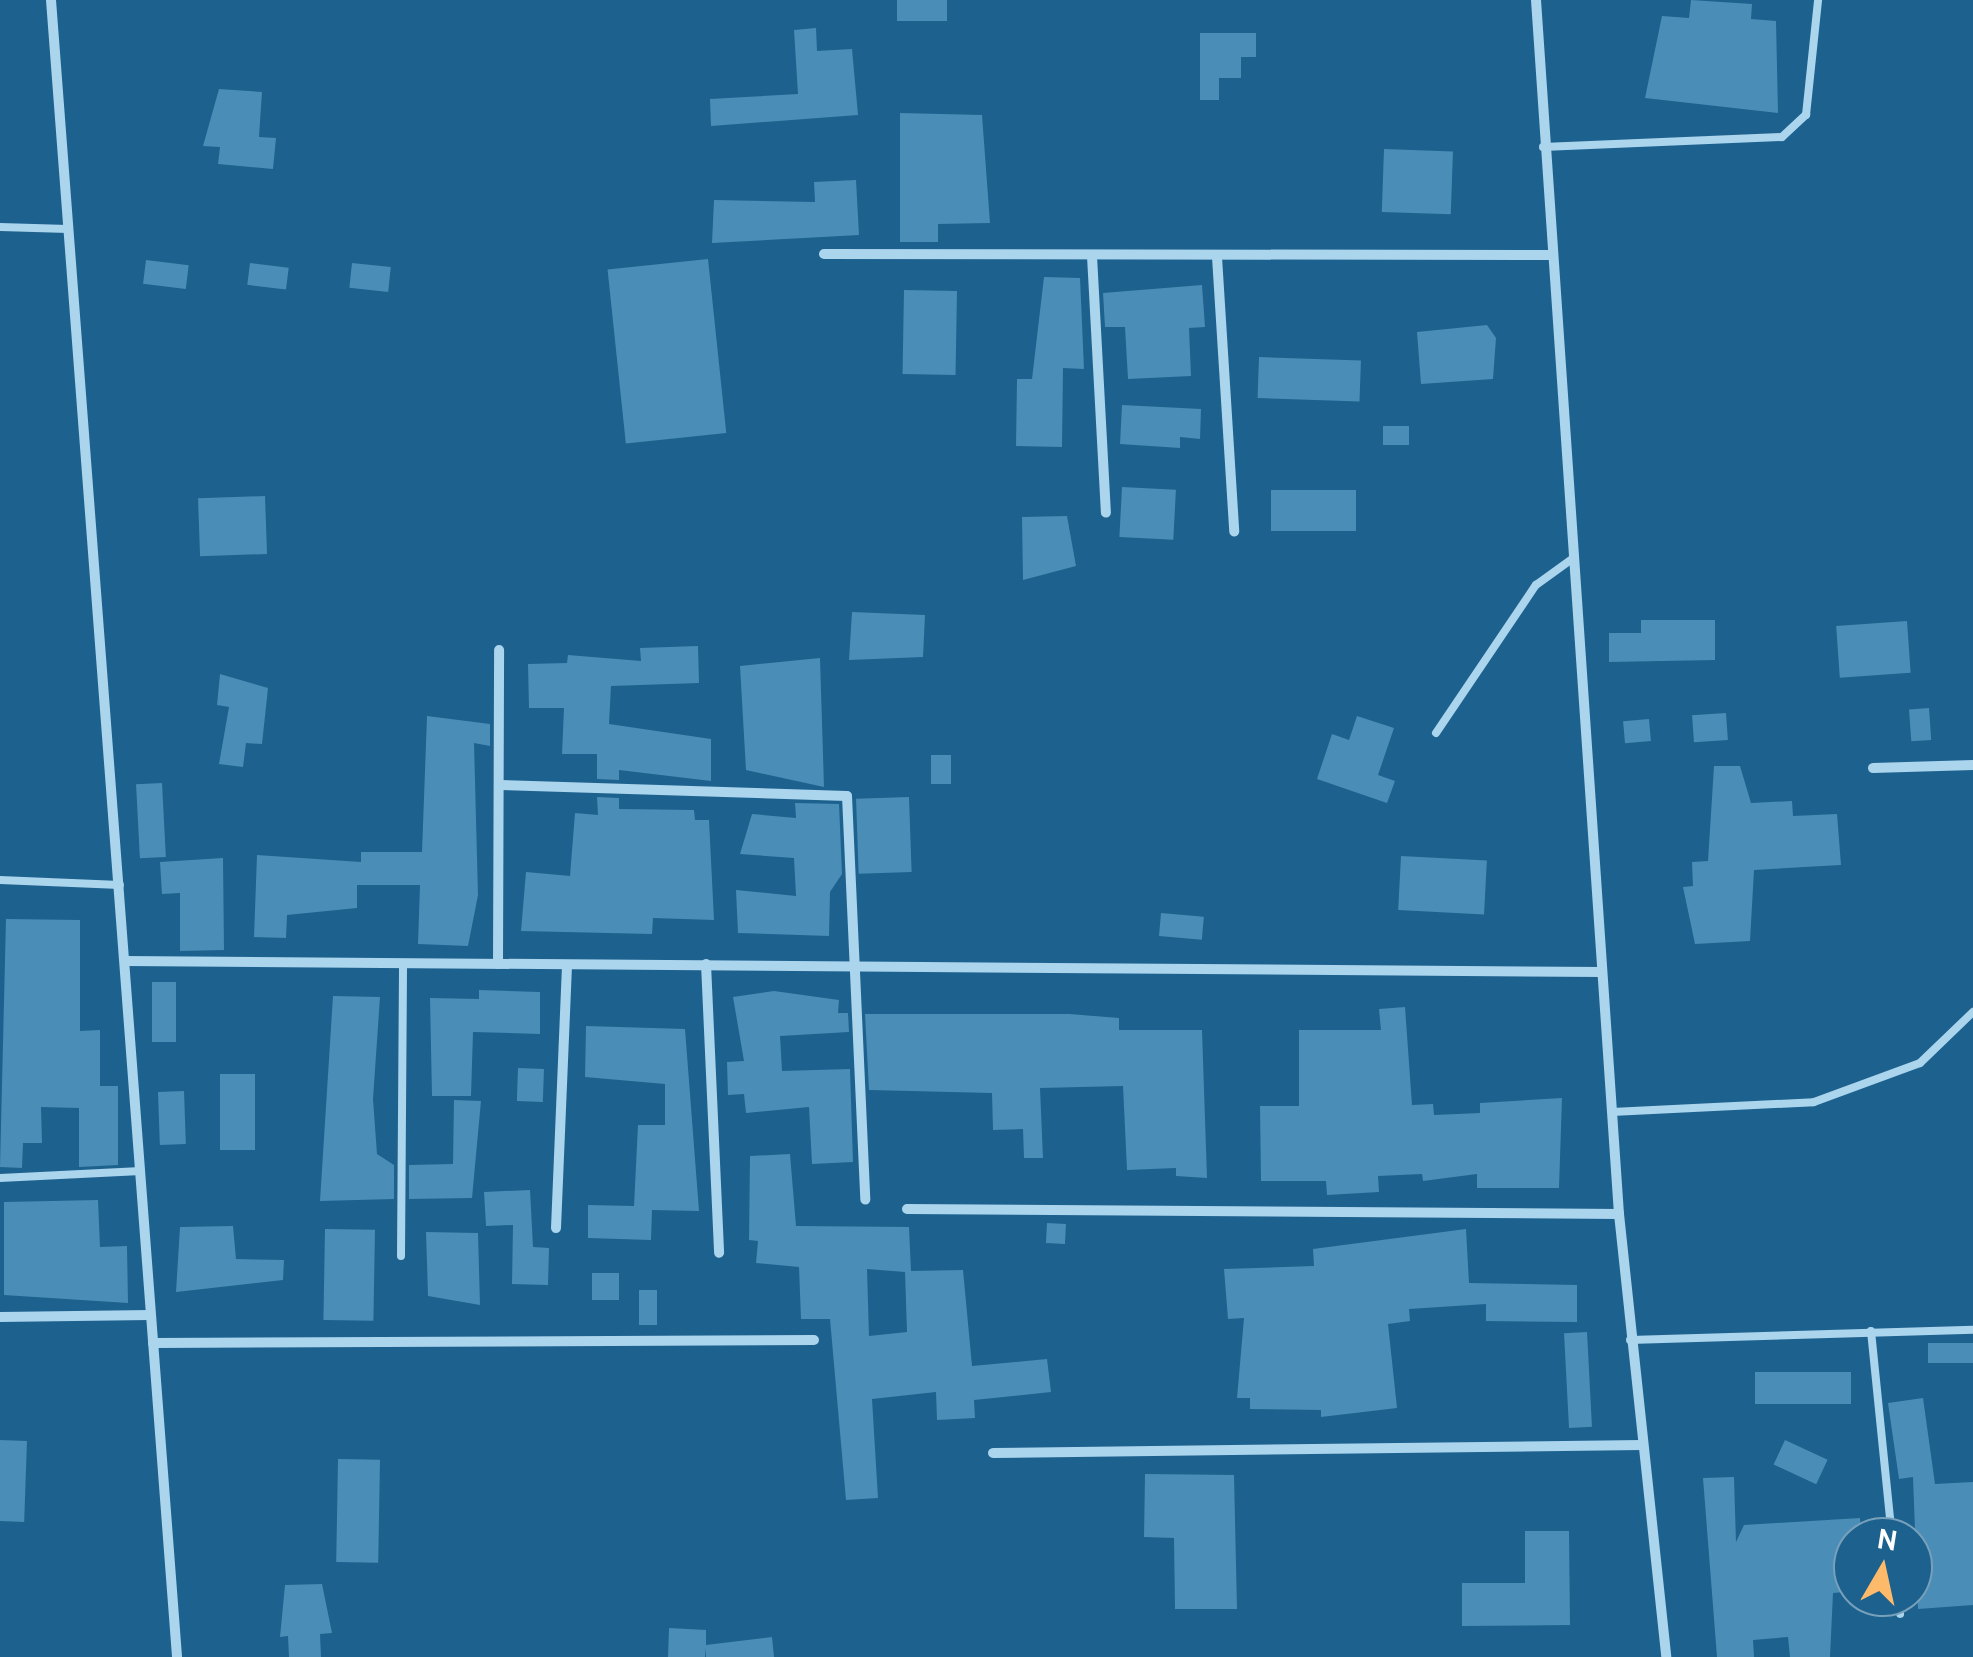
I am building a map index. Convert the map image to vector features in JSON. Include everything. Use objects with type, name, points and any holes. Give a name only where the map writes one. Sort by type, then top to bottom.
[{"type":"street","points":[[51,0],[176,1657]]},
{"type":"street","points":[[1536,0],[1549,255],[1620,1214],[1630,1340],[1666,1657]]},
{"type":"street","points":[[824,254],[1549,255]]},
{"type":"street","points":[[1092,256],[1106,512]]},
{"type":"street","points":[[1217,256],[1234,531]]},
{"type":"street","points":[[498,964],[499,650]]},
{"type":"street","points":[[1873,768],[1973,765]]},
{"type":"street","points":[[500,786],[847,796],[865,1200]]},
{"type":"street","points":[[125,961],[706,964],[853,970],[1602,972]]},
{"type":"street","points":[[706,964],[719,1252]]},
{"type":"street","points":[[556,1228],[567,965]]},
{"type":"street","points":[[906,1209],[1620,1214]]},
{"type":"street","points":[[0,1316],[150,1315]]},
{"type":"street","points":[[153,1343],[814,1340]]},
{"type":"street","points":[[994,1453],[1642,1445]]},
{"type":"lane","points":[[1544,146],[1782,136],[1809,104],[1818,0]]},
{"type":"lane","points":[[0,228],[68,229]]},
{"type":"lane","points":[[1436,732],[1536,585],[1572,559]]},
{"type":"lane","points":[[0,880],[120,885]]},
{"type":"lane","points":[[401,1256],[403,965]]},
{"type":"lane","points":[[1612,1112],[1814,1102],[1920,1063],[1973,1012]]},
{"type":"lane","points":[[0,1178],[141,1171]]},
{"type":"lane","points":[[1630,1340],[1973,1330]]},
{"type":"lane","points":[[1871,1332],[1890,1517]]},
{"type":"building","points":[[897,0],[947,0],[947,21],[897,21]]},
{"type":"building","points":[[1691,0],[1752,4],[1751,19],[1776,21],[1778,113],[1645,98],[1662,16],[1689,18]]},
{"type":"building","points":[[816,28],[817,51],[852,49],[858,115],[711,126],[710,99],[798,94],[794,30]]},
{"type":"building","points":[[1200,33],[1256,33],[1256,57],[1241,57],[1241,78],[1219,78],[1219,100],[1200,100]]},
{"type":"building","points":[[219,89],[262,92],[259,137],[276,138],[273,169],[218,164],[220,147],[203,146]]},
{"type":"building","points":[[900,113],[982,115],[990,223],[938,224],[938,242],[900,242]]},
{"type":"building","points":[[1384,149],[1453,151],[1451,214],[1382,212]]},
{"type":"building","points":[[856,180],[859,235],[712,243],[714,200],[815,202],[814,182]]},
{"type":"building","points":[[708,259],[726,433],[626,444],[608,270]]},
{"type":"building","points":[[146,260],[189,265],[186,289],[143,284]]},
{"type":"building","points":[[250,263],[289,268],[286,290],[247,285]]},
{"type":"building","points":[[352,263],[391,267],[388,292],[349,288]]},
{"type":"building","points":[[1044,277],[1080,278],[1084,369],[1063,368],[1062,447],[1016,446],[1017,379],[1032,379]]},
{"type":"building","points":[[1202,285],[1205,327],[1189,328],[1191,376],[1128,379],[1125,327],[1105,327],[1103,293]]},
{"type":"building","points":[[904,290],[957,291],[956,375],[903,374]]},
{"type":"building","points":[[1487,325],[1496,338],[1493,379],[1421,384],[1417,332]]},
{"type":"building","points":[[1259,357],[1361,361],[1360,402],[1258,398]]},
{"type":"building","points":[[1122,405],[1201,409],[1200,439],[1180,437],[1180,448],[1120,444]]},
{"type":"building","points":[[1383,426],[1409,426],[1409,445],[1383,445]]},
{"type":"building","points":[[1122,487],[1176,490],[1173,540],[1119,537]]},
{"type":"building","points":[[1271,490],[1356,490],[1356,531],[1271,531]]},
{"type":"building","points":[[265,496],[267,554],[200,556],[198,498]]},
{"type":"building","points":[[1067,516],[1076,566],[1023,580],[1022,517]]},
{"type":"building","points":[[852,612],[925,615],[923,657],[849,660]]},
{"type":"building","points":[[1641,620],[1715,620],[1715,660],[1609,662],[1609,633],[1641,633]]},
{"type":"building","points":[[1907,621],[1911,673],[1840,678],[1836,626]]},
{"type":"building","points":[[698,646],[699,683],[611,686],[609,724],[711,739],[711,781],[619,770],[619,780],[597,779],[597,754],[562,754],[564,708],[529,708],[528,664],[567,663],[568,655],[641,661],[640,648]]},
{"type":"building","points":[[820,658],[824,787],[746,770],[740,666]]},
{"type":"building","points":[[220,674],[268,688],[262,744],[246,743],[243,767],[219,764],[229,707],[217,705]]},
{"type":"building","points":[[1929,708],[1931,740],[1911,741],[1909,709]]},
{"type":"building","points":[[1726,713],[1728,740],[1694,742],[1692,715]]},
{"type":"building","points":[[427,716],[490,724],[490,746],[474,743],[478,895],[468,946],[418,944],[420,885],[357,885],[357,908],[287,915],[286,938],[254,937],[257,855],[361,862],[361,852],[422,852]]},
{"type":"building","points":[[1357,716],[1394,728],[1378,775],[1395,781],[1387,803],[1317,779],[1332,734],[1349,740]]},
{"type":"building","points":[[1649,719],[1651,741],[1625,743],[1623,721]]},
{"type":"building","points":[[931,755],[951,755],[951,784],[931,784]]},
{"type":"building","points":[[1714,766],[1740,766],[1751,803],[1792,801],[1793,816],[1837,814],[1841,865],[1754,870],[1750,941],[1695,944],[1683,887],[1693,886],[1692,862],[1708,861]]},
{"type":"building","points":[[162,783],[166,857],[140,858],[136,784]]},
{"type":"building","points":[[597,797],[619,798],[619,809],[694,810],[695,820],[709,820],[714,920],[653,918],[652,934],[521,931],[526,872],[570,876],[575,813],[598,815]]},
{"type":"building","points":[[909,797],[912,872],[859,874],[856,799]]},
{"type":"building","points":[[795,803],[839,804],[842,874],[830,892],[829,936],[738,933],[736,890],[796,896],[794,858],[740,854],[752,814],[796,818]]},
{"type":"building","points":[[1401,856],[1487,861],[1484,914],[1398,910]]},
{"type":"building","points":[[223,858],[224,950],[180,951],[180,893],[162,894],[160,862]]},
{"type":"building","points":[[1161,913],[1204,917],[1202,940],[1159,936]]},
{"type":"building","points":[[6,919],[80,920],[80,1031],[100,1030],[100,1086],[118,1086],[118,1165],[79,1167],[79,1108],[41,1107],[42,1143],[23,1143],[22,1168],[0,1167]]},
{"type":"building","points":[[152,982],[176,982],[176,1042],[152,1042]]},
{"type":"building","points":[[479,990],[540,992],[540,1034],[473,1032],[471,1096],[432,1096],[430,998],[479,999]]},
{"type":"building","points":[[774,991],[839,1000],[838,1013],[848,1013],[849,1032],[780,1036],[782,1071],[850,1069],[853,1162],[812,1164],[809,1107],[746,1113],[744,1094],[728,1095],[727,1062],[744,1061],[733,997]]},
{"type":"building","points":[[333,996],[380,997],[373,1099],[377,1154],[394,1165],[394,1199],[320,1201]]},
{"type":"building","points":[[1405,1007],[1412,1105],[1433,1104],[1434,1115],[1480,1113],[1480,1103],[1562,1098],[1559,1188],[1477,1188],[1477,1174],[1423,1181],[1422,1174],[1378,1176],[1379,1192],[1327,1195],[1326,1181],[1261,1181],[1260,1106],[1299,1106],[1299,1030],[1381,1030],[1379,1009]]},
{"type":"building","points":[[865,1014],[1069,1014],[1119,1018],[1119,1030],[1202,1030],[1207,1178],[1176,1176],[1176,1168],[1127,1170],[1123,1086],[1040,1088],[1043,1158],[1024,1158],[1023,1129],[993,1130],[992,1093],[869,1090]]},
{"type":"building","points":[[586,1026],[685,1029],[699,1211],[652,1210],[651,1240],[588,1238],[588,1205],[634,1206],[638,1125],[665,1125],[665,1084],[585,1077]]},
{"type":"building","points":[[518,1068],[544,1069],[543,1102],[517,1101]]},
{"type":"building","points":[[220,1074],[255,1074],[255,1150],[220,1150]]},
{"type":"building","points":[[184,1091],[186,1144],[160,1145],[158,1092]]},
{"type":"building","points":[[454,1100],[481,1101],[472,1198],[409,1199],[409,1165],[453,1164]]},
{"type":"building","points":[[790,1154],[796,1226],[909,1227],[911,1271],[963,1270],[972,1366],[1047,1359],[1051,1392],[974,1400],[975,1418],[937,1420],[936,1392],[872,1399],[878,1498],[846,1500],[830,1319],[801,1319],[799,1267],[756,1263],[758,1241],[749,1240],[750,1156]],"holes":[[[867,1269],[905,1272],[907,1332],[869,1336]]]},
{"type":"building","points":[[530,1190],[533,1247],[549,1248],[548,1285],[512,1284],[513,1225],[486,1226],[484,1192]]},
{"type":"building","points":[[98,1200],[100,1247],[127,1246],[128,1303],[4,1295],[4,1202]]},
{"type":"building","points":[[1047,1223],[1066,1224],[1065,1244],[1046,1243]]},
{"type":"building","points":[[233,1226],[236,1259],[284,1260],[283,1280],[176,1292],[180,1227]]},
{"type":"building","points":[[325,1229],[375,1230],[373,1321],[323,1320]]},
{"type":"building","points":[[1466,1229],[1469,1283],[1577,1285],[1577,1322],[1486,1321],[1486,1304],[1409,1309],[1410,1321],[1388,1324],[1397,1408],[1321,1417],[1321,1410],[1250,1409],[1250,1398],[1237,1398],[1244,1318],[1228,1319],[1224,1269],[1314,1266],[1313,1249]]},
{"type":"building","points":[[426,1232],[478,1233],[480,1305],[428,1296]]},
{"type":"building","points":[[592,1273],[619,1273],[619,1300],[592,1300]]},
{"type":"building","points":[[639,1290],[657,1290],[657,1325],[639,1325]]},
{"type":"building","points":[[1587,1332],[1592,1427],[1569,1428],[1564,1333]]},
{"type":"building","points":[[1928,1343],[1973,1343],[1973,1363],[1928,1363]]},
{"type":"building","points":[[1755,1372],[1851,1372],[1851,1404],[1755,1404]]},
{"type":"building","points":[[1923,1398],[1935,1484],[1973,1482],[1973,1605],[1933,1608],[1933,1517],[1915,1517],[1913,1477],[1899,1479],[1888,1403]]},
{"type":"building","points":[[0,1440],[27,1441],[24,1522],[0,1521]]},
{"type":"building","points":[[1785,1440],[1828,1460],[1816,1484],[1774,1464]]},
{"type":"building","points":[[338,1459],[380,1460],[378,1563],[336,1562]]},
{"type":"building","points":[[1145,1474],[1234,1475],[1237,1609],[1175,1609],[1174,1538],[1144,1537]]},
{"type":"building","points":[[1734,1477],[1736,1542],[1744,1525],[1833,1520],[1830,1657],[1790,1657],[1788,1637],[1753,1640],[1754,1657],[1717,1657],[1703,1478]]},
{"type":"building","points":[[1525,1531],[1569,1531],[1570,1625],[1462,1626],[1462,1583],[1525,1583]]},
{"type":"building","points":[[322,1584],[332,1633],[320,1634],[321,1657],[289,1657],[288,1636],[280,1637],[285,1585]]},
{"type":"building","points":[[669,1628],[706,1630],[706,1645],[772,1637],[774,1657],[706,1657],[706,1648],[705,1657],[668,1657]]}]
